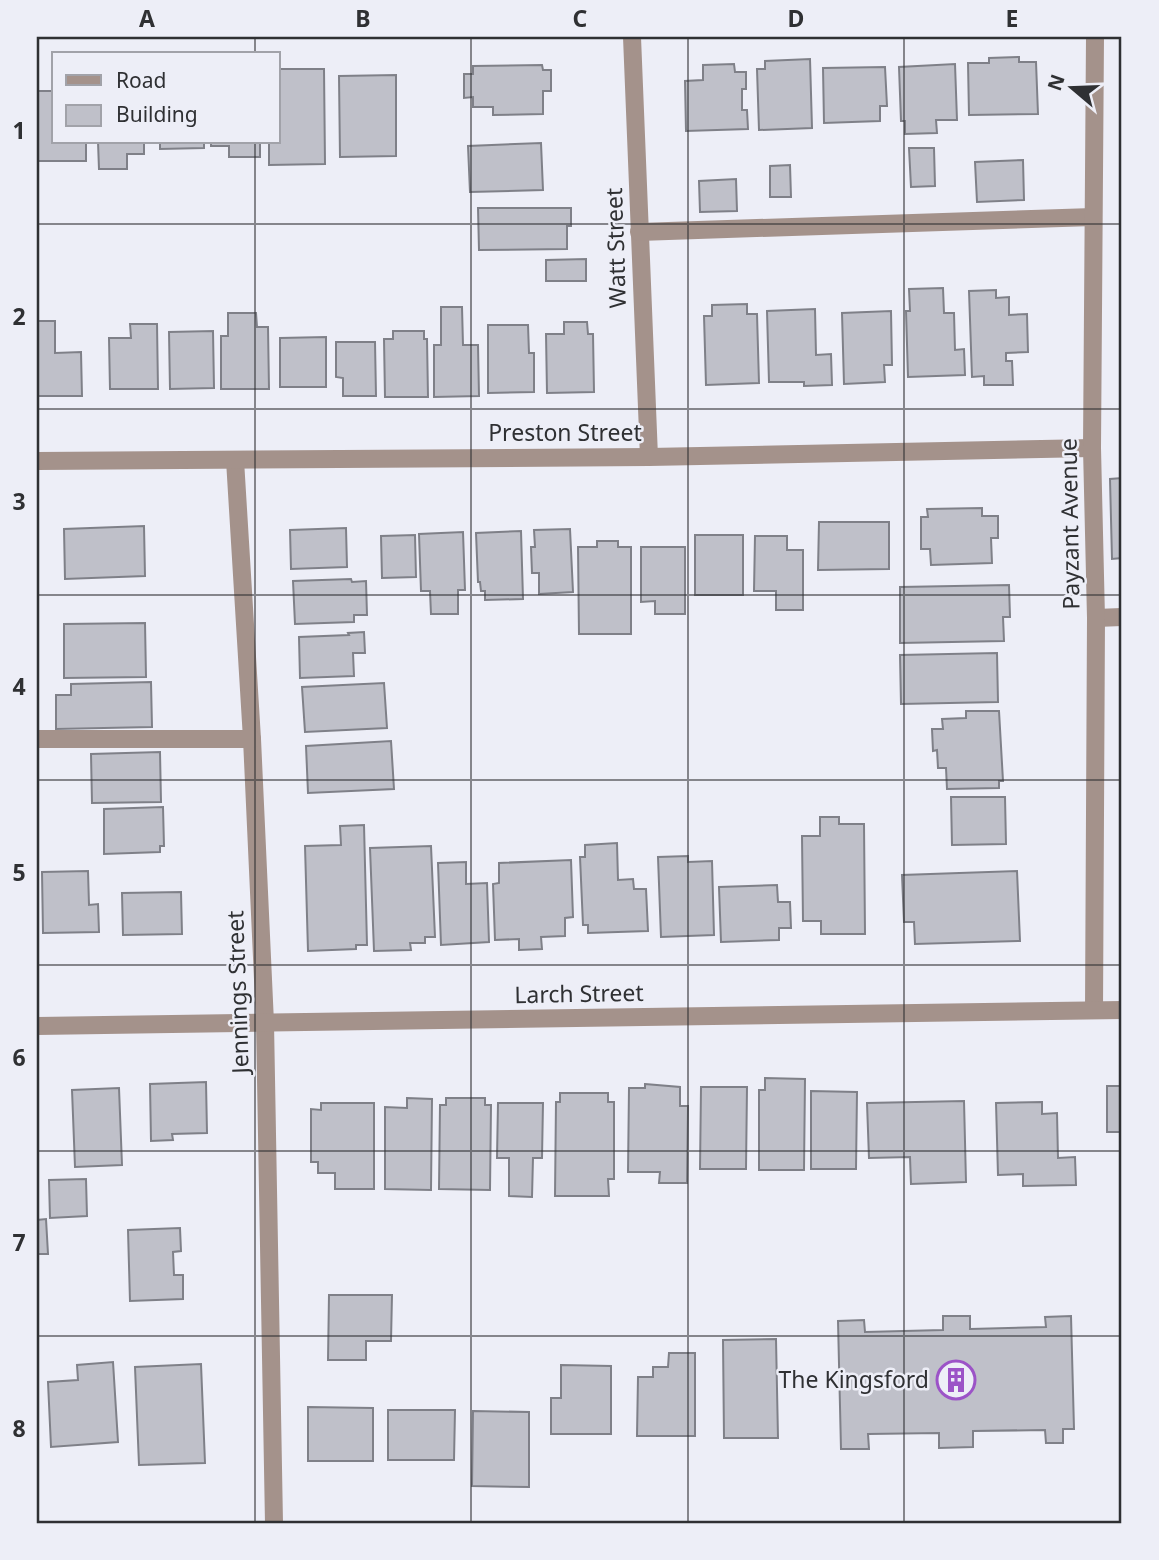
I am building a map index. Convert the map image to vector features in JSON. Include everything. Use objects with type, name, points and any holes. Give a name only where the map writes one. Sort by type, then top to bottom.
[{"type":"street","name":"Watt Street","points":[[632,37],[649,457]]},
{"type":"street","name":"Payzant Avenue","points":[[1094,1010],[1095,37]]},
{"type":"street","points":[[639,232],[1093,216]]},
{"type":"street","name":"Preston Street","points":[[37,461],[649,457],[1093,448]]},
{"type":"street","name":"Jennings Street","points":[[235,460],[252,739],[265,1023],[274,1523]]},
{"type":"street","points":[[1096,618],[1122,617]]},
{"type":"street","points":[[37,739],[252,739]]},
{"type":"street","name":"Larch Street","points":[[37,1026],[1122,1010]]},
{"type":"building","points":[[1019,57],[1019,62],[1036,62],[1038,114],[969,115],[968,63],[989,63],[989,58]]},
{"type":"building","points":[[810,59],[812,128],[759,130],[757,69],[765,69],[765,61]]},
{"type":"building","points":[[734,64],[735,72],[746,72],[746,89],[742,89],[742,110],[747,110],[748,129],[686,131],[685,81],[703,80],[703,65]]},
{"type":"building","points":[[955,64],[957,120],[936,120],[937,133],[905,134],[905,121],[901,121],[899,67]]},
{"type":"building","points":[[542,65],[543,70],[551,70],[551,91],[543,91],[543,114],[493,115],[493,107],[473,107],[473,97],[464,98],[464,74],[473,74],[473,66]]},
{"type":"building","points":[[885,67],[887,106],[880,106],[880,121],[824,123],[823,68]]},
{"type":"building","points":[[280,69],[324,69],[325,164],[269,165],[269,144],[280,144]]},
{"type":"building","points":[[396,75],[396,156],[340,157],[339,76]]},
{"type":"building","points":[[37,91],[52,91],[52,144],[86,144],[86,161],[38,161]]},
{"type":"building","points":[[541,143],[543,190],[470,192],[468,146]]},
{"type":"building","points":[[98,144],[144,144],[144,154],[127,154],[127,169],[99,169]]},
{"type":"building","points":[[160,144],[204,144],[204,148],[160,149]]},
{"type":"building","points":[[260,144],[260,157],[229,157],[229,146],[211,146]]},
{"type":"building","points":[[909,148],[934,148],[935,186],[911,187]]},
{"type":"building","points":[[1023,160],[1024,200],[977,202],[975,162]]},
{"type":"building","points":[[790,165],[791,197],[770,197],[770,166]]},
{"type":"building","points":[[736,179],[737,211],[700,212],[699,181]]},
{"type":"building","points":[[478,208],[571,208],[571,226],[567,226],[567,249],[479,250]]},
{"type":"building","points":[[586,259],[586,281],[546,281],[546,260]]},
{"type":"building","points":[[943,288],[944,313],[954,313],[955,350],[964,349],[965,375],[908,377],[906,311],[910,311],[909,289]]},
{"type":"building","points":[[996,290],[996,298],[1009,297],[1009,315],[1027,314],[1028,352],[1006,353],[1006,361],[1012,361],[1013,385],[984,385],[984,376],[972,377],[969,291]]},
{"type":"building","points":[[747,304],[747,314],[757,314],[759,383],[706,385],[704,316],[712,316],[712,305]]},
{"type":"building","points":[[441,307],[462,307],[463,345],[478,345],[479,396],[434,397],[434,345],[441,345]]},
{"type":"building","points":[[815,309],[816,355],[831,354],[832,385],[804,386],[804,382],[769,382],[767,311]]},
{"type":"building","points":[[891,311],[892,365],[884,365],[885,382],[844,384],[842,313]]},
{"type":"building","points":[[228,313],[256,313],[257,327],[268,327],[269,389],[221,389],[221,336],[228,336]]},
{"type":"building","points":[[37,321],[55,321],[55,353],[81,352],[82,396],[37,396]]},
{"type":"building","points":[[564,322],[587,322],[588,334],[593,334],[594,392],[547,393],[546,334],[564,334]]},
{"type":"building","points":[[130,324],[157,324],[158,389],[110,389],[109,338],[131,338]]},
{"type":"building","points":[[488,325],[528,325],[529,353],[534,353],[534,392],[488,393]]},
{"type":"building","points":[[213,331],[214,388],[170,389],[169,332]]},
{"type":"building","points":[[393,331],[424,331],[424,339],[427,339],[428,397],[385,397],[384,339],[393,339]]},
{"type":"building","points":[[326,337],[326,387],[280,387],[280,338]]},
{"type":"building","points":[[336,342],[375,342],[376,396],[343,396],[343,378],[336,377]]},
{"type":"building","points":[[1122,478],[1122,558],[1112,559],[1110,479]]},
{"type":"building","points":[[982,508],[982,516],[998,516],[998,538],[991,538],[992,563],[931,565],[930,549],[921,549],[921,517],[928,517],[927,509]]},
{"type":"building","points":[[819,522],[889,522],[889,569],[818,570]]},
{"type":"building","points":[[144,526],[145,576],[65,579],[64,529]]},
{"type":"building","points":[[346,528],[347,567],[291,569],[290,530]]},
{"type":"building","points":[[570,529],[573,592],[539,594],[539,573],[532,573],[531,547],[535,547],[534,530]]},
{"type":"building","points":[[521,531],[523,599],[485,600],[485,591],[481,591],[478,582],[476,533]]},
{"type":"building","points":[[463,532],[465,590],[458,590],[458,614],[431,614],[430,591],[421,591],[419,534]]},
{"type":"building","points":[[415,535],[416,577],[382,578],[381,536]]},
{"type":"building","points":[[695,535],[743,535],[743,595],[695,595]]},
{"type":"building","points":[[755,536],[787,536],[787,550],[803,550],[803,610],[776,610],[776,591],[754,591]]},
{"type":"building","points":[[597,541],[618,541],[618,547],[631,547],[631,634],[579,634],[578,547],[597,547]]},
{"type":"building","points":[[641,547],[685,547],[685,614],[655,614],[655,601],[641,602]]},
{"type":"building","points":[[351,579],[352,582],[366,581],[367,615],[354,615],[354,622],[295,624],[293,581]]},
{"type":"building","points":[[1009,585],[1010,617],[1003,617],[1004,641],[900,643],[900,587]]},
{"type":"building","points":[[145,623],[146,677],[64,678],[64,624]]},
{"type":"building","points":[[364,632],[365,653],[353,653],[354,676],[300,678],[299,637]]},
{"type":"building","points":[[997,653],[998,702],[901,704],[900,655]]},
{"type":"building","points":[[151,682],[152,727],[56,729],[56,695],[71,695],[71,684]]},
{"type":"building","points":[[384,683],[387,728],[305,732],[302,687]]},
{"type":"building","points":[[966,711],[999,711],[1003,781],[999,781],[999,788],[947,789],[946,768],[938,768],[937,750],[933,751],[932,729],[943,729],[942,719],[966,718]]},
{"type":"building","points":[[391,741],[394,789],[308,793],[306,746]]},
{"type":"building","points":[[160,752],[161,802],[92,803],[91,754]]},
{"type":"building","points":[[951,797],[1005,797],[1006,844],[952,845]]},
{"type":"building","points":[[163,807],[164,846],[160,846],[160,852],[104,854],[104,809]]},
{"type":"building","points":[[820,817],[839,817],[839,824],[864,824],[865,934],[821,934],[821,921],[803,921],[802,836],[820,836]]},
{"type":"building","points":[[364,825],[367,945],[356,945],[356,949],[308,951],[305,846],[341,845],[340,826]]},
{"type":"building","points":[[617,843],[618,880],[633,879],[634,889],[646,889],[648,931],[588,933],[588,925],[583,925],[580,857],[585,857],[585,845]]},
{"type":"building","points":[[431,846],[435,937],[425,937],[425,943],[410,943],[411,950],[374,951],[370,848]]},
{"type":"building","points":[[688,856],[688,862],[712,861],[714,935],[661,937],[658,857]]},
{"type":"building","points":[[571,860],[573,917],[565,918],[565,936],[541,937],[542,949],[519,950],[519,939],[495,940],[493,884],[499,883],[499,863]]},
{"type":"building","points":[[466,862],[466,884],[487,883],[489,942],[441,945],[438,863]]},
{"type":"building","points":[[88,871],[89,905],[98,904],[99,932],[43,933],[42,872]]},
{"type":"building","points":[[1017,871],[1020,941],[915,944],[914,922],[904,922],[902,875]]},
{"type":"building","points":[[777,885],[778,902],[790,902],[791,928],[779,928],[779,940],[721,942],[719,887]]},
{"type":"building","points":[[181,892],[182,934],[123,935],[122,893]]},
{"type":"building","points":[[765,1078],[805,1079],[804,1170],[759,1170],[759,1090],[765,1090]]},
{"type":"building","points":[[206,1082],[207,1133],[172,1134],[173,1140],[151,1141],[150,1084]]},
{"type":"building","points":[[645,1084],[680,1087],[680,1106],[688,1106],[687,1183],[659,1183],[660,1172],[628,1172],[629,1088],[645,1088]]},
{"type":"building","points":[[1107,1086],[1122,1086],[1122,1132],[1107,1132]]},
{"type":"building","points":[[701,1087],[747,1087],[746,1169],[700,1169]]},
{"type":"building","points":[[119,1088],[122,1165],[75,1167],[72,1090]]},
{"type":"building","points":[[811,1091],[857,1092],[856,1169],[811,1169]]},
{"type":"building","points":[[560,1093],[608,1093],[608,1102],[614,1102],[614,1179],[608,1179],[609,1196],[555,1196],[556,1102],[560,1102]]},
{"type":"building","points":[[407,1098],[432,1099],[431,1190],[385,1189],[385,1107],[407,1108]]},
{"type":"building","points":[[446,1098],[485,1098],[485,1105],[491,1105],[490,1190],[439,1189],[440,1105],[446,1105]]},
{"type":"building","points":[[964,1101],[966,1182],[911,1184],[910,1157],[869,1158],[867,1103]]},
{"type":"building","points":[[1042,1102],[1042,1114],[1057,1113],[1058,1158],[1075,1157],[1076,1185],[1023,1186],[1023,1174],[998,1175],[996,1103]]},
{"type":"building","points":[[321,1103],[374,1103],[374,1189],[335,1189],[335,1173],[318,1173],[318,1162],[311,1162],[311,1109],[321,1110]]},
{"type":"building","points":[[498,1103],[543,1103],[542,1158],[533,1158],[532,1197],[509,1196],[509,1158],[497,1158]]},
{"type":"building","points":[[86,1179],[87,1216],[50,1218],[49,1180]]},
{"type":"building","points":[[46,1219],[48,1254],[37,1254],[37,1220]]},
{"type":"building","points":[[180,1228],[181,1251],[173,1252],[174,1275],[183,1275],[183,1299],[130,1301],[128,1230]]},
{"type":"building","points":[[329,1295],[392,1295],[391,1341],[366,1341],[366,1360],[328,1360]]},
{"type":"building","name":"The Kingsford","points":[[943,1316],[970,1316],[970,1329],[1046,1327],[1045,1317],[1071,1316],[1074,1429],[1063,1429],[1063,1443],[1046,1443],[1045,1430],[973,1431],[973,1447],[939,1448],[939,1433],[868,1434],[869,1449],[841,1449],[838,1321],[864,1320],[865,1332],[943,1330]]},
{"type":"building","points":[[776,1339],[778,1438],[724,1438],[723,1340]]},
{"type":"building","points":[[669,1353],[695,1353],[695,1436],[637,1436],[638,1377],[653,1377],[653,1367],[668,1367]]},
{"type":"building","points":[[113,1362],[118,1442],[51,1447],[48,1382],[78,1380],[77,1365]]},
{"type":"building","points":[[201,1364],[205,1463],[139,1465],[135,1367]]},
{"type":"building","points":[[561,1365],[611,1366],[611,1434],[551,1434],[551,1398],[561,1398]]},
{"type":"building","points":[[308,1407],[373,1408],[373,1461],[308,1461]]},
{"type":"building","points":[[388,1410],[455,1410],[454,1460],[388,1460]]},
{"type":"building","points":[[473,1411],[529,1412],[529,1487],[472,1486]]},
{"type":"place","name":"The Kingsford","points":[[956,1380]]}]
